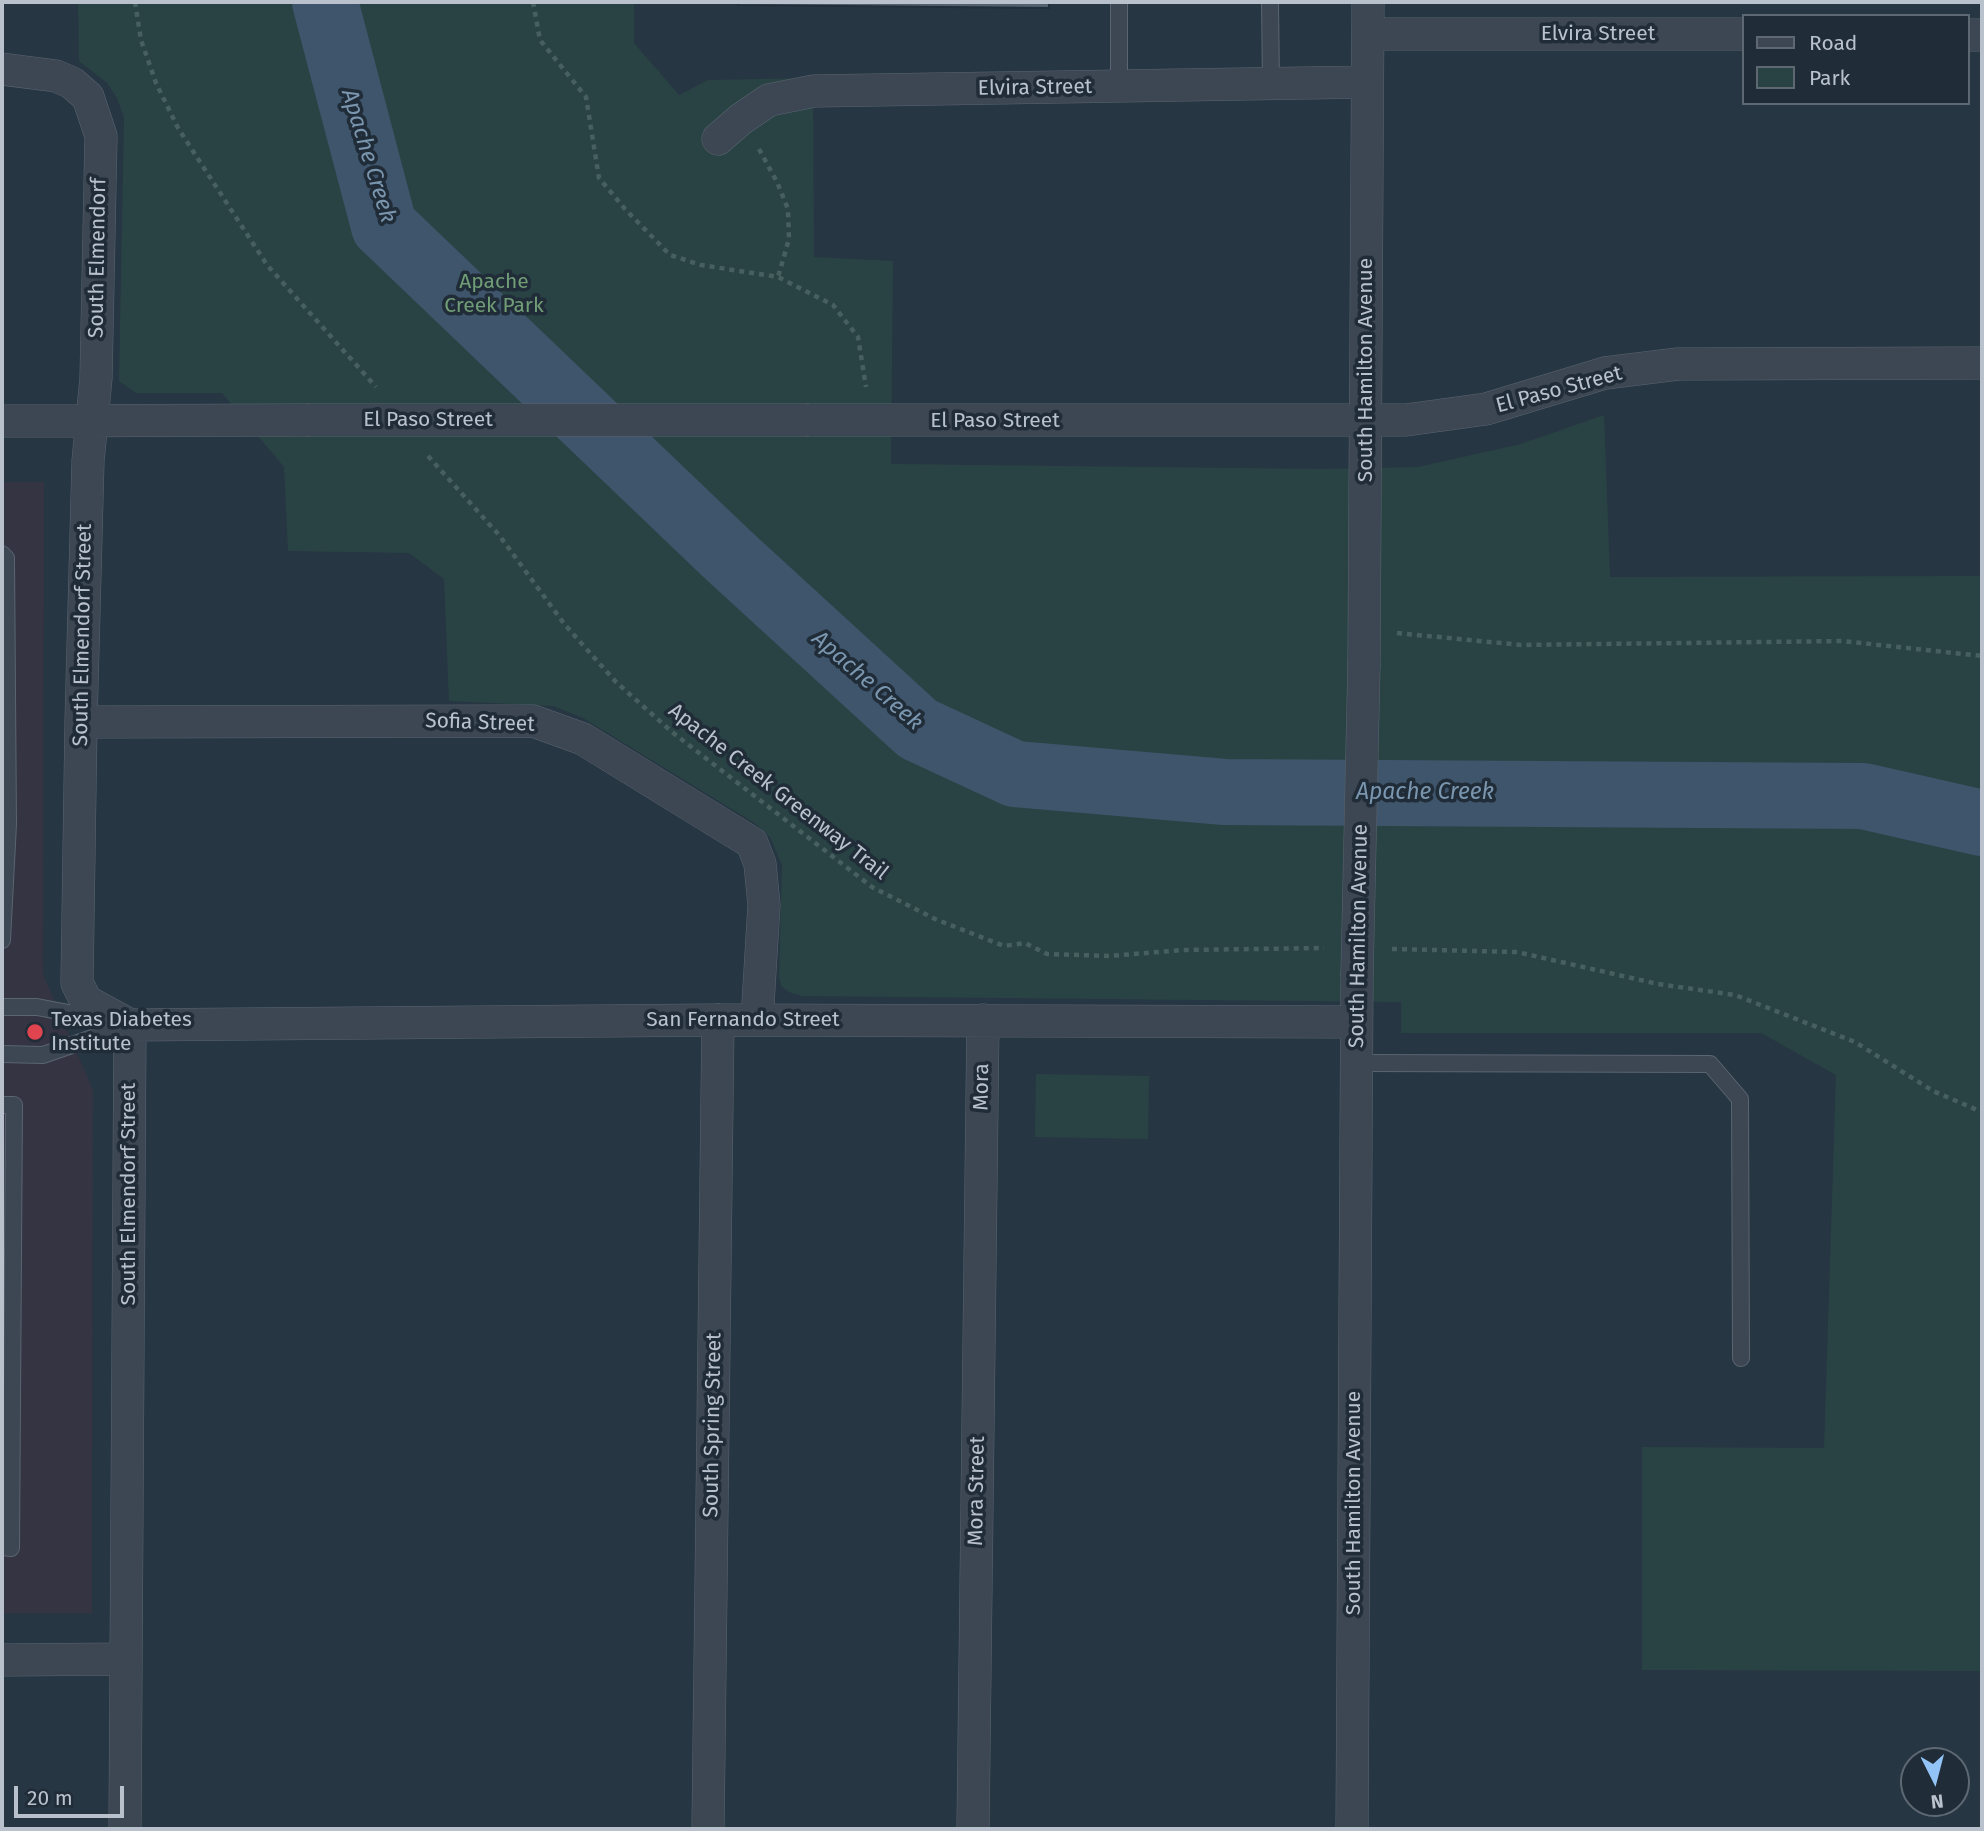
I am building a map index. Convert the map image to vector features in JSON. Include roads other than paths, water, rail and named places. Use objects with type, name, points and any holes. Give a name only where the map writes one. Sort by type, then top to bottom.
[{"type":"street","name":"South Hamilton Avenue","points":[[1352,1829],[1356,1022],[1364,663],[1368,2]]},
{"type":"street","name":"Elvira Street","points":[[1368,34],[1742,34]]},
{"type":"street","name":"South Elmendorf","points":[[2,69],[56,76],[72,83],[88,97],[101,136],[96,378],[91,420]]},
{"type":"street","name":"Elvira Street","points":[[718,139],[741,118],[769,100],[814,91],[1367,82]]},
{"type":"street","name":"El Paso Street","points":[[2,421],[1405,420],[1486,409],[1605,373],[1678,364],[1982,363]]},
{"type":"street","name":"South Elmendorf Street","points":[[91,420],[81,722],[77,983],[86,1001],[130,1025],[124,1829]]},
{"type":"street","name":"Sofia Street","points":[[81,722],[533,721],[583,739],[752,843],[760,864],[764,905],[757,1020]]},
{"type":"street","name":"San Fernando Street","points":[[130,1025],[718,1020],[1356,1022]]},
{"type":"street","name":"South Spring Street","points":[[708,1829],[718,1020]]},
{"type":"street","name":"Mora","points":[[981,1153],[983,1020]]},
{"type":"street","name":"Mora Street","points":[[973,1829],[981,1153]]},
{"type":"street","points":[[2,1660],[126,1660]]},
{"type":"lane","points":[[1119,2],[1119,86]]},
{"type":"lane","points":[[1270,2],[1271,84]]},
{"type":"lane","points":[[2,554],[6,558],[8,824],[2,940]]},
{"type":"lane","points":[[2,1007],[37,1007],[130,1025]]},
{"type":"lane","points":[[2,1054],[43,1055],[130,1025]]},
{"type":"lane","points":[[1356,1063],[1710,1064],[1740,1099],[1741,1358]]},
{"type":"lane","points":[[2,1105],[14,1105],[11,1548],[2,1548]]},
{"type":"waterway","name":"Apache Creek","points":[[325,2],[384,226],[727,554],[918,729],[1015,774],[1225,792],[1863,796],[1982,823]]},
{"type":"place","name":"Texas Diabetes Institute","points":[[35,1032]]},
{"type":"park label","name":"Apache Creek Park","points":[[494,294]]}]
